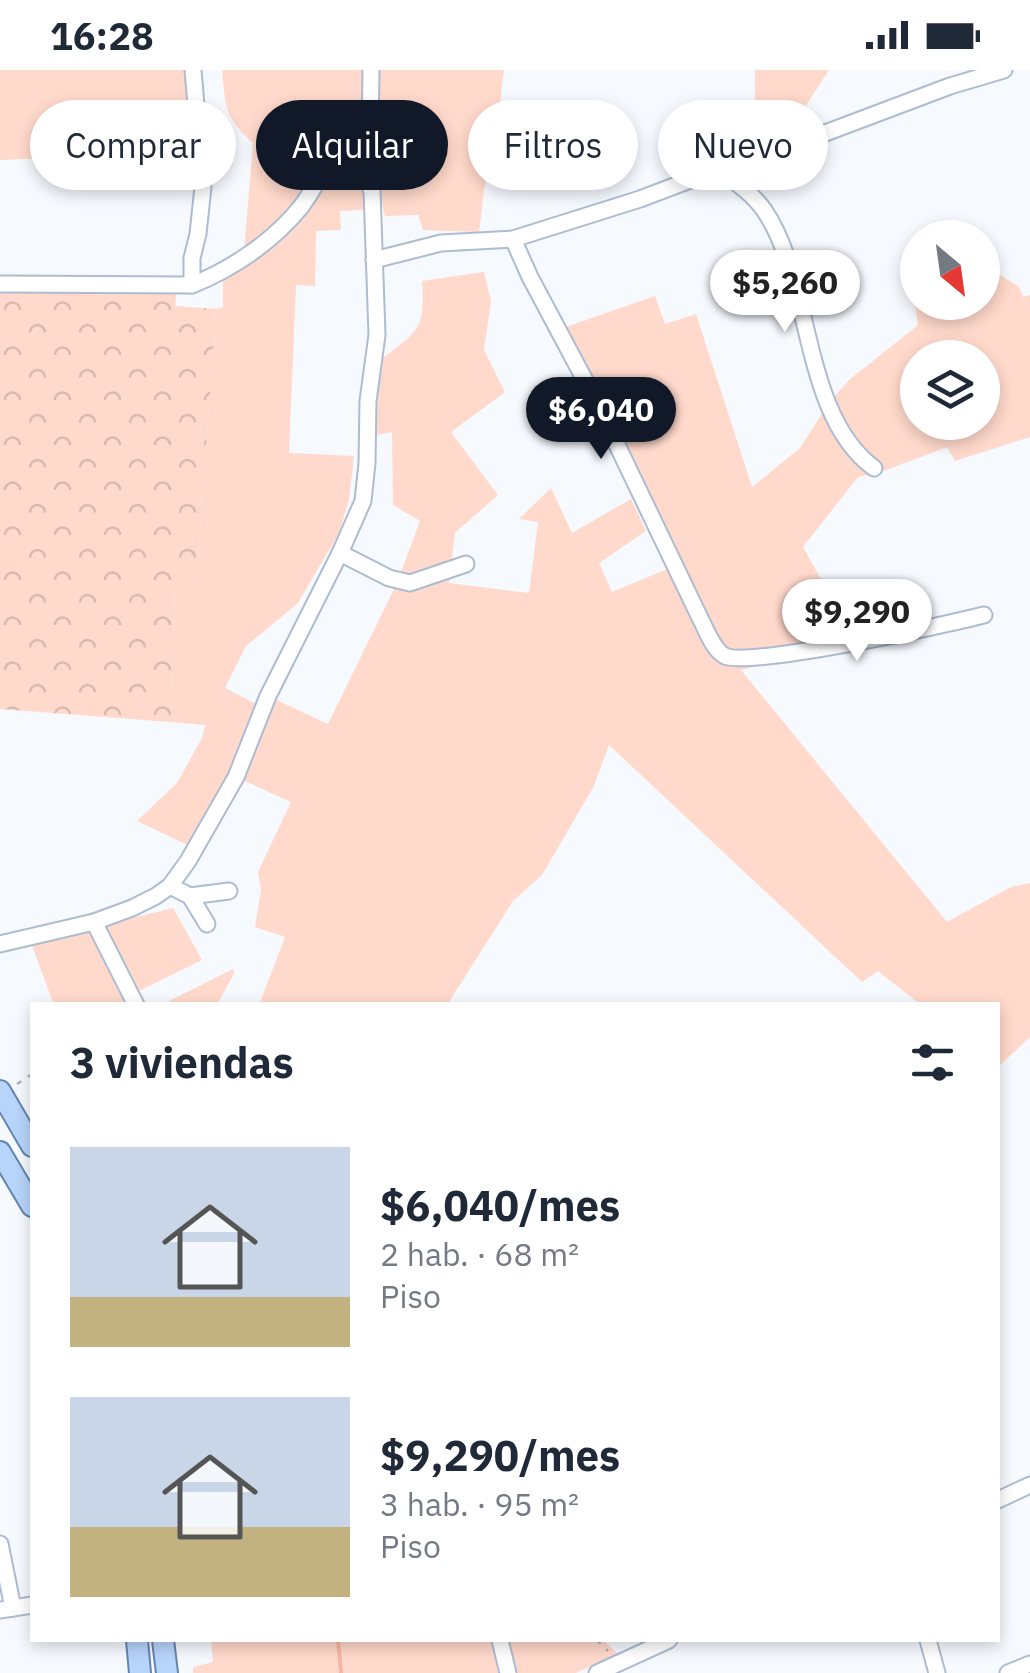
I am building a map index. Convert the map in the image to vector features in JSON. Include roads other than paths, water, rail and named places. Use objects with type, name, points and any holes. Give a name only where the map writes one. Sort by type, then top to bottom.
[{"type":"main road","points":[[0,1091],[30,1143]]},
{"type":"main road","points":[[0,1152],[30,1203]]},
{"type":"main road","points":[[137,1642],[140,1673]]},
{"type":"main road","points":[[163,1642],[166,1673]]},
{"type":"street","points":[[192,284],[203,187],[193,70]]},
{"type":"street","points":[[371,70],[371,100]]},
{"type":"street","points":[[828,132],[1004,70]]},
{"type":"street","points":[[0,284],[192,284],[244,258],[278,230],[312,190]]},
{"type":"street","points":[[0,944],[94,922],[132,908],[170,886],[236,777],[268,696],[362,501],[376,335],[372,190]]},
{"type":"street","points":[[374,260],[442,243],[513,238],[665,190]]},
{"type":"street","points":[[744,190],[762,206],[776,229],[821,386],[836,419],[860,458],[874,468]]},
{"type":"street","points":[[513,238],[700,618],[716,648],[726,656],[763,656],[882,638],[984,614]]},
{"type":"street","points":[[340,553],[389,578],[410,584],[466,564]]},
{"type":"street","points":[[170,886],[190,896],[207,924]]},
{"type":"street","points":[[190,896],[229,891]]},
{"type":"street","points":[[94,922],[134,1002]]},
{"type":"street","points":[[1000,1499],[1030,1485]]},
{"type":"street","points":[[0,1544],[6,1609]]},
{"type":"street","points":[[500,1642],[508,1673]]},
{"type":"street","points":[[598,1673],[664,1642]]},
{"type":"street","points":[[928,1642],[936,1673]]},
{"type":"street","points":[[632,1656],[637,1673]]},
{"type":"street","points":[[1008,1673],[1030,1664]]},
{"type":"waterway","points":[[338,1642],[341,1673]]}]
